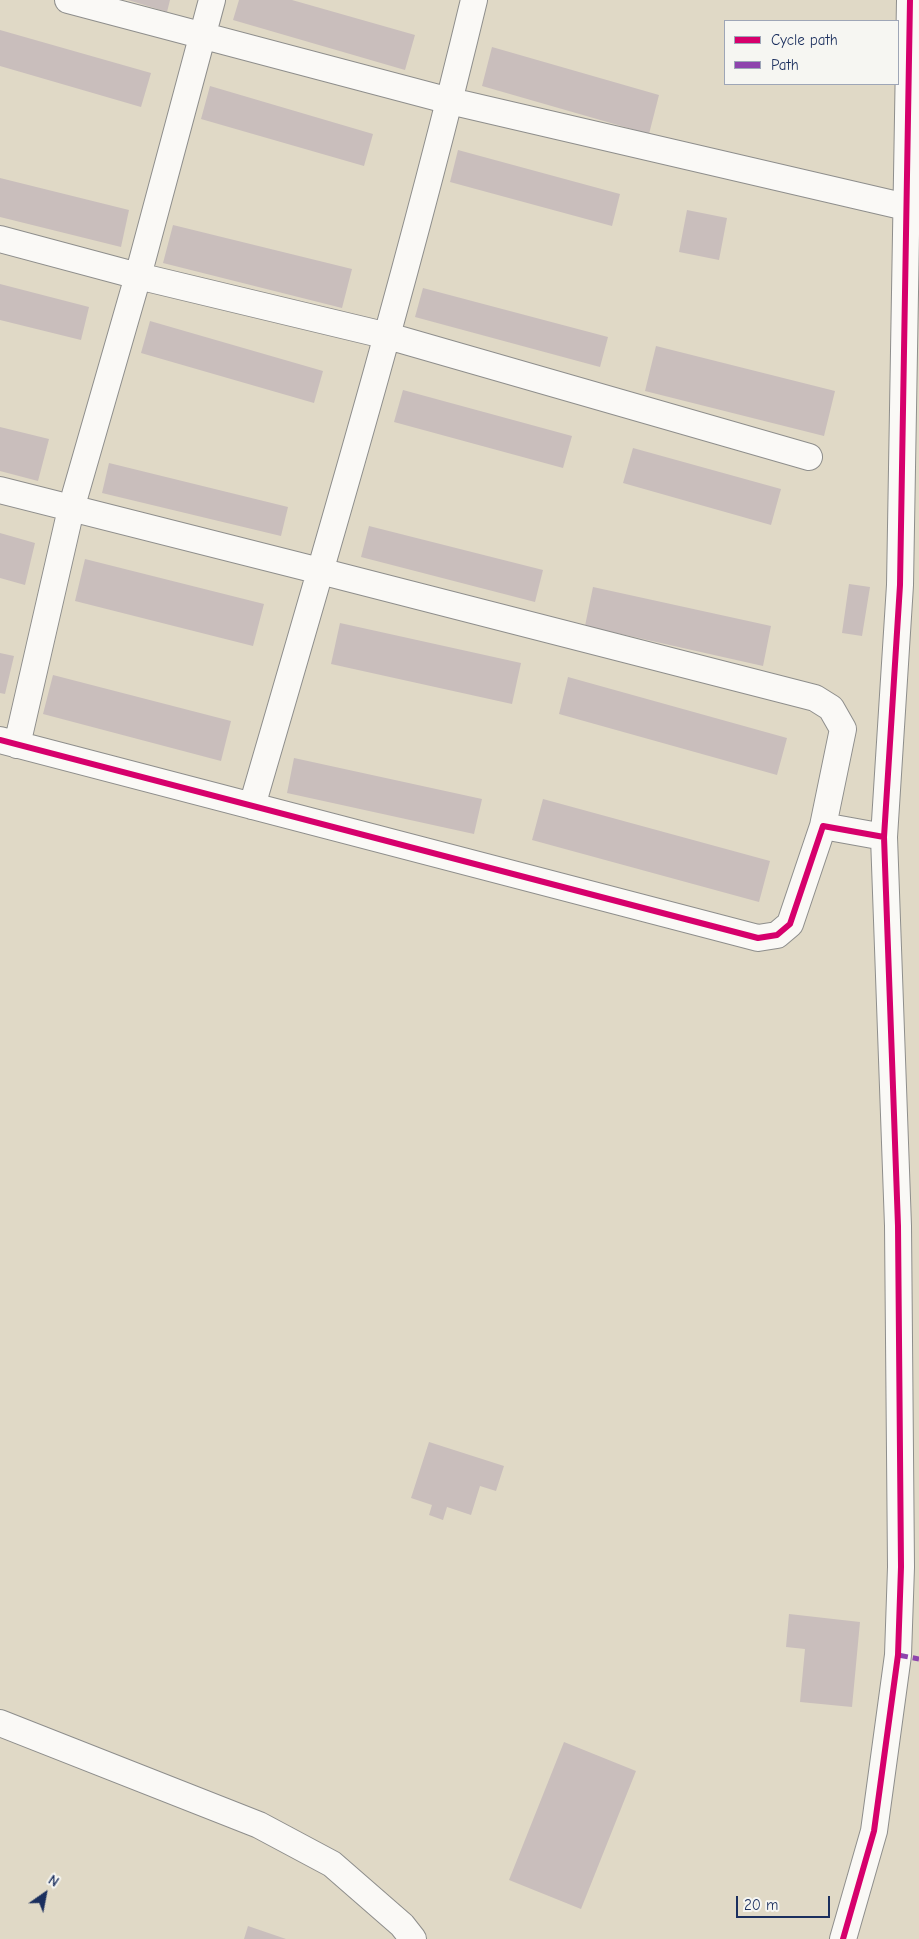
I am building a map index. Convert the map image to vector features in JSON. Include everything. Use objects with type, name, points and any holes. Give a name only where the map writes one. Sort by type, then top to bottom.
[{"type":"street","points":[[68,0],[450,101],[906,207]]},
{"type":"street","points":[[0,490],[71,509],[815,698],[831,708],[844,729],[823,826],[790,924],[777,935],[758,938],[8,742],[71,509],[138,276],[212,0]]},
{"type":"street","points":[[252,806],[388,336],[450,101],[474,0]]},
{"type":"street","points":[[843,1939],[874,1832],[898,1655],[901,1567],[898,1226],[884,837],[909,588],[906,207],[910,0]]},
{"type":"street","points":[[0,239],[138,276],[388,336],[809,457]]},
{"type":"street","points":[[823,826],[884,837]]},
{"type":"street","points":[[0,1723],[258,1825],[291,1842],[332,1864],[402,1925],[412,1939]]},
{"type":"building","points":[[128,0],[170,0],[167,12]]},
{"type":"building","points":[[239,0],[292,0],[415,35],[405,70],[233,20]]},
{"type":"building","points":[[0,30],[151,73],[141,107],[0,66]]},
{"type":"building","points":[[492,47],[659,95],[649,134],[482,86]]},
{"type":"building","points":[[210,86],[373,134],[364,166],[201,119]]},
{"type":"building","points":[[458,150],[620,194],[612,226],[450,182]]},
{"type":"building","points":[[0,178],[129,210],[121,247],[0,217]]},
{"type":"building","points":[[687,210],[727,218],[719,260],[679,252]]},
{"type":"building","points":[[173,225],[352,269],[342,308],[163,263]]},
{"type":"building","points":[[0,284],[89,307],[81,340],[0,320]]},
{"type":"building","points":[[423,288],[608,337],[600,367],[415,317]]},
{"type":"building","points":[[150,321],[323,371],[314,403],[141,353]]},
{"type":"building","points":[[656,346],[835,391],[824,436],[645,391]]},
{"type":"building","points":[[403,390],[572,436],[563,468],[394,422]]},
{"type":"building","points":[[0,427],[49,439],[38,481],[0,471]]},
{"type":"building","points":[[633,448],[781,489],[771,525],[623,483]]},
{"type":"building","points":[[109,463],[288,507],[281,536],[102,493]]},
{"type":"building","points":[[369,526],[543,570],[535,602],[361,557]]},
{"type":"building","points":[[0,533],[35,543],[25,585],[0,578]]},
{"type":"building","points":[[85,559],[264,604],[253,646],[75,601]]},
{"type":"building","points":[[849,584],[870,587],[862,636],[842,633]]},
{"type":"building","points":[[593,587],[771,626],[763,666],[585,626]]},
{"type":"building","points":[[340,623],[521,663],[512,704],[331,664]]},
{"type":"building","points":[[0,653],[14,656],[5,694],[0,693]]},
{"type":"building","points":[[53,675],[231,721],[221,761],[43,714]]},
{"type":"building","points":[[568,677],[787,738],[777,775],[559,714]]},
{"type":"building","points":[[294,758],[482,799],[474,834],[287,793]]},
{"type":"building","points":[[543,799],[770,861],[759,902],[532,840]]},
{"type":"building","points":[[429,1442],[504,1466],[496,1491],[480,1486],[471,1515],[447,1507],[443,1520],[429,1515],[432,1505],[411,1498]]},
{"type":"building","points":[[789,1614],[860,1622],[852,1707],[800,1702],[805,1649],[786,1647]]},
{"type":"building","points":[[564,1742],[636,1771],[581,1909],[509,1880]]},
{"type":"building","points":[[248,1926],[286,1939],[244,1939]]},
{"type":"marked path","points":[[898,1655],[919,1659]]},
{"type":"cycle path","points":[[843,1939],[874,1831],[898,1655],[901,1567],[898,1226],[884,837],[900,585],[910,0]]},
{"type":"cycle path","points":[[0,740],[758,938],[777,935],[790,924],[823,826],[884,837]]}]
